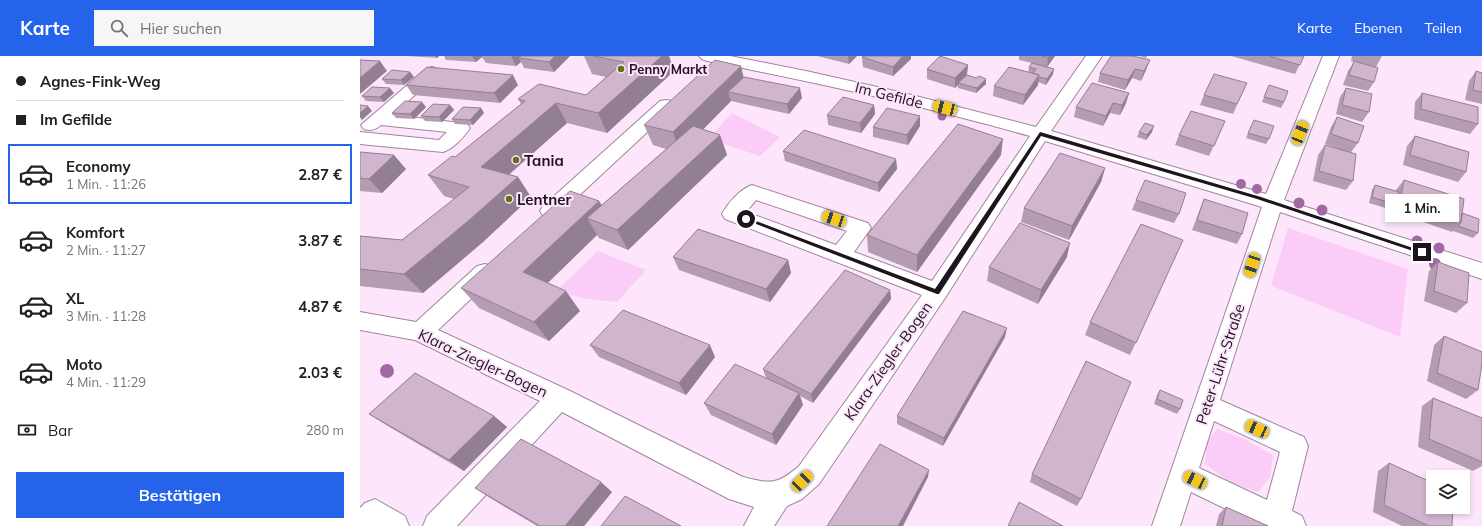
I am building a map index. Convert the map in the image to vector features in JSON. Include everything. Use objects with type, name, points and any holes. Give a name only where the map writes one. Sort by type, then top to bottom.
[{"type":"street","name":"Klara-Ziegler-Bogen","points":[[360,321],[390,325],[420,332],[559,398],[739,490],[762,496],[777,496],[796,488],[809,475],[937,292],[1040,134],[1094,56]]},
{"type":"street","name":"Peter-Lühr-Straße","points":[[1166,526],[1273,202],[1331,56]]},
{"type":"street","name":"Im Gefilde","points":[[711,61],[824,79],[1040,134],[1273,202],[1482,271]]},
{"type":"street","points":[[360,133],[432,72]]},
{"type":"street","points":[[538,223],[677,94]]},
{"type":"street","points":[[360,138],[444,146],[461,128],[377,119]]},
{"type":"street","points":[[840,255],[861,228],[752,192],[732,214],[937,292]]},
{"type":"street","points":[[420,332],[497,260]]},
{"type":"street","name":"Klara-Ziegler-Bogen","points":[[437,526],[559,398]]},
{"type":"street","points":[[1182,474],[1284,522],[1295,446],[1206,406]]},
{"type":"street","points":[[758,526],[777,496]]},
{"type":"street","points":[[362,526],[375,513],[395,526]]},
{"type":"shaded area","points":[[732,113],[780,137],[760,156],[708,139]]},
{"type":"shaded area","points":[[1288,228],[1408,269],[1400,337],[1271,286]]},
{"type":"shaded area","points":[[598,251],[646,270],[617,302],[588,299],[555,292]]},
{"type":"shaded area","points":[[1217,429],[1244,439],[1273,455],[1270,477],[1258,492],[1230,482],[1205,464],[1206,444]]},
{"type":"building","points":[[521,56],[555,56],[549,62],[519,58]]},
{"type":"building","points":[[593,56],[662,56],[598,113],[556,103],[481,167],[518,177],[467,222],[404,274],[360,269],[360,236],[402,240],[469,187],[428,175],[452,156],[455,157],[525,101],[518,99],[539,84],[586,95],[624,62]]},
{"type":"building","points":[[903,56],[893,67],[862,57]]},
{"type":"building","points":[[940,56],[968,65],[955,78],[927,69]]},
{"type":"building","points":[[1111,56],[1133,56],[1150,60],[1144,71],[1135,69],[1128,80],[1100,73]]},
{"type":"building","points":[[1269,56],[1304,56],[1300,65]]},
{"type":"building","points":[[360,60],[380,61],[360,78]]},
{"type":"building","points":[[715,60],[741,66],[673,132],[644,125]]},
{"type":"building","points":[[1354,61],[1378,68],[1374,82],[1349,75]]},
{"type":"building","points":[[1032,63],[1054,69],[1047,79],[1039,77],[1039,75],[1033,73],[1036,69],[1029,67]]},
{"type":"building","points":[[427,67],[513,75],[494,93],[406,85]]},
{"type":"building","points":[[1009,67],[1039,75],[1025,95],[994,86]]},
{"type":"building","points":[[392,70],[410,72],[401,80],[382,79]]},
{"type":"building","points":[[1476,71],[1482,73],[1482,92],[1473,90]]},
{"type":"building","points":[[1214,74],[1247,83],[1237,104],[1204,95]]},
{"type":"building","points":[[967,75],[976,78],[979,76],[986,79],[977,88],[958,83]]},
{"type":"building","points":[[744,77],[800,88],[787,104],[728,92]]},
{"type":"building","points":[[1092,83],[1129,93],[1122,105],[1113,103],[1106,116],[1076,107]]},
{"type":"building","points":[[1269,85],[1288,91],[1284,102],[1264,97]]},
{"type":"building","points":[[372,87],[390,88],[380,97],[362,96]]},
{"type":"building","points":[[1346,88],[1372,94],[1369,112],[1342,105]]},
{"type":"building","points":[[1422,93],[1478,107],[1478,124],[1421,109]]},
{"type":"building","points":[[843,97],[874,105],[860,123],[827,115]]},
{"type":"building","points":[[405,101],[422,102],[410,114],[392,113]]},
{"type":"building","points":[[433,104],[450,105],[439,117],[421,116]]},
{"type":"building","points":[[360,105],[368,106],[360,113]]},
{"type":"building","points":[[463,107],[481,108],[470,120],[452,119]]},
{"type":"building","points":[[887,108],[920,116],[907,135],[873,127]]},
{"type":"building","points":[[1191,111],[1225,121],[1214,146],[1179,135]]},
{"type":"building","points":[[1337,117],[1364,126],[1358,143],[1331,134]]},
{"type":"building","points":[[1254,120],[1274,126],[1269,139],[1248,133]]},
{"type":"building","points":[[1145,123],[1154,126],[1147,135],[1139,132]]},
{"type":"building","points":[[958,124],[1003,139],[917,255],[867,235]]},
{"type":"building","points":[[693,126],[720,135],[617,230],[587,218]]},
{"type":"building","points":[[804,130],[896,159],[878,183],[783,151]]},
{"type":"building","points":[[1415,136],[1469,152],[1466,172],[1410,155]]},
{"type":"building","points":[[1325,145],[1356,154],[1353,181],[1319,171]]},
{"type":"building","points":[[360,152],[394,155],[369,179],[360,178]]},
{"type":"building","points":[[1060,153],[1105,168],[1072,226],[1024,208]]},
{"type":"building","points":[[1145,180],[1186,193],[1179,214],[1136,200]]},
{"type":"building","points":[[1404,180],[1464,199],[1461,222],[1400,202]]},
{"type":"building","points":[[1375,185],[1399,192],[1396,205],[1372,197]]},
{"type":"building","points":[[570,191],[599,201],[523,272],[566,291],[534,322],[461,288]]},
{"type":"building","points":[[1204,199],[1248,213],[1242,234],[1197,220]]},
{"type":"building","points":[[1462,213],[1479,219],[1478,233],[1458,226],[1461,222]]},
{"type":"building","points":[[1020,223],[1070,243],[1041,290],[989,267]]},
{"type":"building","points":[[1141,224],[1183,240],[1136,343],[1090,322]]},
{"type":"building","points":[[698,229],[788,260],[766,289],[673,257]]},
{"type":"building","points":[[1438,262],[1469,273],[1467,303],[1434,291]]},
{"type":"building","points":[[845,270],[890,290],[811,394],[763,369]]},
{"type":"building","points":[[623,310],[710,345],[679,383],[590,345]]},
{"type":"building","points":[[963,311],[1007,328],[944,438],[897,416]]},
{"type":"building","points":[[1444,336],[1482,352],[1478,390],[1437,373]]},
{"type":"building","points":[[1086,361],[1131,382],[1081,499],[1032,474]]},
{"type":"building","points":[[735,364],[799,393],[772,434],[704,403]]},
{"type":"building","points":[[415,373],[494,416],[449,460],[369,414]]},
{"type":"building","points":[[1160,390],[1183,400],[1180,409],[1157,399]]},
{"type":"building","points":[[1433,398],[1482,418],[1482,462],[1429,439]]},
{"type":"building","points":[[521,439],[601,482],[565,526],[540,526],[475,488]]},
{"type":"building","points":[[880,444],[929,470],[898,526],[827,526]]},
{"type":"building","points":[[1389,463],[1426,480],[1426,514],[1453,514],[1452,526],[1429,526],[1384,505]]},
{"type":"building","points":[[625,496],[681,526],[601,526]]},
{"type":"building","points":[[1019,502],[1063,526],[1008,526]]},
{"type":"building","points":[[1226,507],[1268,526],[1222,526]]},
{"type":"place","name":"Penny Markt","points":[[621,69]]},
{"type":"place","name":"Tania","points":[[516,160]]},
{"type":"place","name":"Lentner","points":[[509,199]]},
{"type":"route","points":[[746,219],[937,292],[1040,134],[1148,164],[1259,198],[1422,252]]}]
